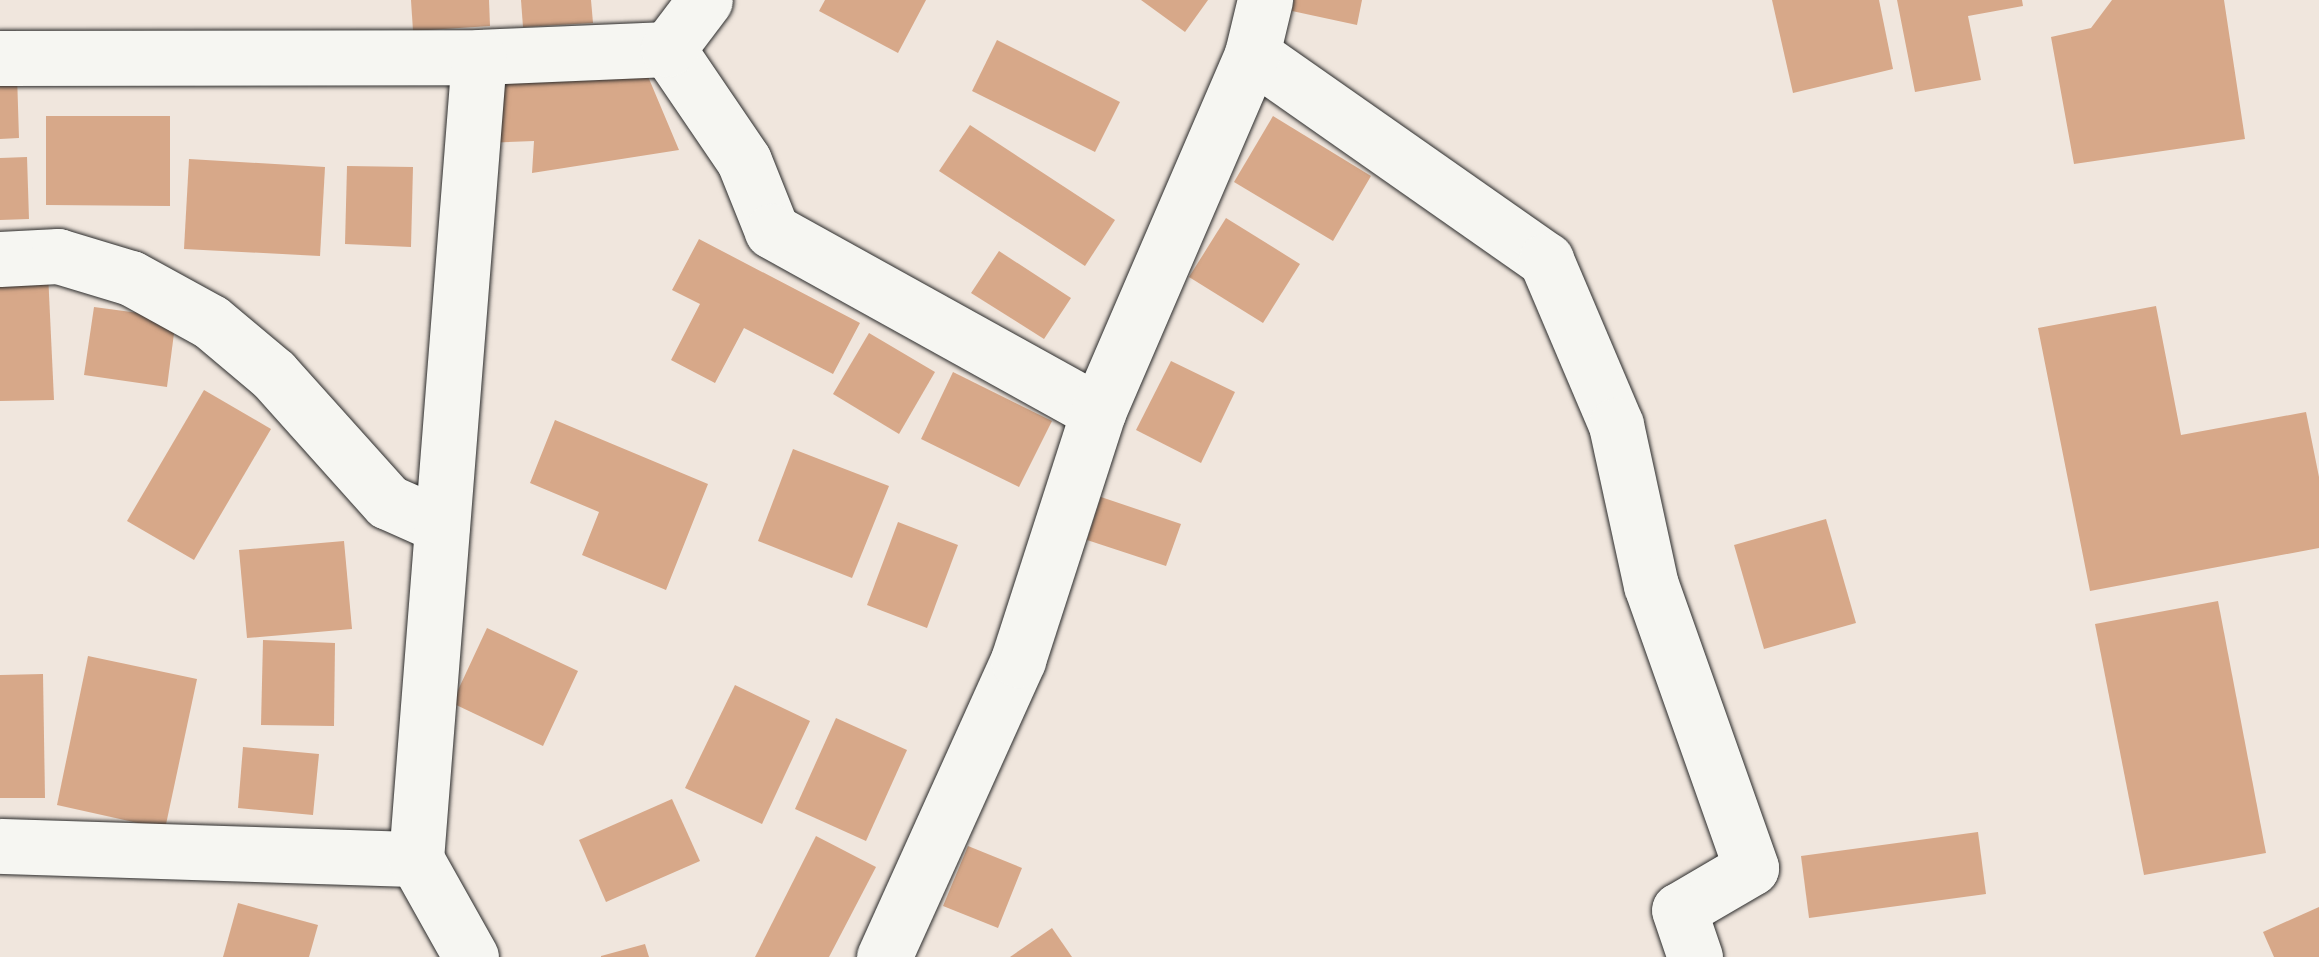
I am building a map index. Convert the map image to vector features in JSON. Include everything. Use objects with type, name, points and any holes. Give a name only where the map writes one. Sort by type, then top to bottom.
[{"type":"street","points":[[668,49],[705,0]]},
{"type":"street","points":[[884,957],[1018,660],[1098,412],[1252,54],[1265,0]]},
{"type":"street","points":[[0,58],[479,56],[668,49]]},
{"type":"street","points":[[668,49],[744,161],[772,231],[1098,412]]},
{"type":"street","points":[[1252,54],[1546,260],[1616,426],[1651,585],[1751,868],[1679,910],[1694,957]]},
{"type":"street","points":[[471,957],[416,859],[479,56]]},
{"type":"street","points":[[0,259],[77,262],[132,278],[211,322],[272,374],[388,502],[442,526]]},
{"type":"street","points":[[0,846],[416,859]]},
{"type":"building","points":[[411,0],[489,0],[490,26],[413,31]]},
{"type":"building","points":[[521,0],[591,0],[593,23],[523,27]]},
{"type":"building","points":[[825,0],[926,0],[898,53],[819,11]]},
{"type":"building","points":[[1141,0],[1208,0],[1185,32]]},
{"type":"building","points":[[1294,0],[1362,0],[1357,25],[1292,11]]},
{"type":"building","points":[[1772,0],[1879,0],[1893,69],[1793,93]]},
{"type":"building","points":[[1897,0],[2022,0],[2023,6],[1968,16],[1981,80],[1915,92]]},
{"type":"building","points":[[2112,0],[2224,0],[2245,139],[2074,164],[2051,37],[2091,28]]},
{"type":"building","points":[[997,40],[1120,102],[1095,152],[972,91]]},
{"type":"building","points":[[647,74],[679,150],[532,173],[534,141],[482,143],[490,85],[508,77]]},
{"type":"building","points":[[17,75],[19,138],[0,139],[0,76]]},
{"type":"building","points":[[46,116],[170,116],[170,206],[46,205]]},
{"type":"building","points":[[1273,116],[1371,176],[1333,241],[1234,182]]},
{"type":"building","points":[[970,125],[1115,220],[1085,266],[939,171]]},
{"type":"building","points":[[27,157],[29,219],[0,220],[0,158]]},
{"type":"building","points":[[189,159],[325,167],[320,256],[184,249]]},
{"type":"building","points":[[347,166],[413,167],[411,247],[345,244]]},
{"type":"building","points":[[1226,218],[1300,264],[1263,323],[1189,277]]},
{"type":"building","points":[[699,239],[860,323],[833,374],[744,328],[715,383],[671,360],[700,304],[672,290]]},
{"type":"building","points":[[999,251],[1071,298],[1044,339],[971,293]]},
{"type":"building","points":[[48,273],[54,400],[0,401],[0,275]]},
{"type":"building","points":[[2156,306],[2181,435],[2306,412],[2319,477],[2319,548],[2090,591],[2038,328]]},
{"type":"building","points":[[94,307],[176,318],[167,387],[84,375]]},
{"type":"building","points":[[869,333],[935,372],[899,434],[833,394]]},
{"type":"building","points":[[1171,361],[1235,392],[1201,463],[1136,430]]},
{"type":"building","points":[[953,372],[1052,421],[1019,487],[921,439]]},
{"type":"building","points":[[204,390],[271,429],[194,560],[127,521]]},
{"type":"building","points":[[555,420],[708,484],[666,590],[582,555],[599,512],[530,483]]},
{"type":"building","points":[[793,449],[889,486],[852,578],[758,541]]},
{"type":"building","points":[[1101,497],[1181,524],[1166,566],[1087,540]]},
{"type":"building","points":[[1826,519],[1856,623],[1764,649],[1734,545]]},
{"type":"building","points":[[898,522],[958,545],[927,628],[867,605]]},
{"type":"building","points":[[344,541],[352,629],[247,638],[239,550]]},
{"type":"building","points":[[2218,601],[2266,853],[2144,875],[2095,624]]},
{"type":"building","points":[[487,628],[578,671],[543,746],[452,703]]},
{"type":"building","points":[[263,640],[335,643],[334,726],[261,725]]},
{"type":"building","points":[[88,656],[197,679],[165,829],[57,805]]},
{"type":"building","points":[[43,674],[45,798],[0,798],[0,675]]},
{"type":"building","points":[[735,685],[810,721],[762,824],[685,788]]},
{"type":"building","points":[[836,718],[907,750],[866,841],[795,809]]},
{"type":"building","points":[[243,747],[319,754],[313,815],[238,808]]},
{"type":"building","points":[[672,799],[700,861],[606,902],[579,840]]},
{"type":"building","points":[[1978,832],[1986,894],[1809,918],[1801,856]]},
{"type":"building","points":[[816,836],[876,867],[829,957],[755,957]]},
{"type":"building","points":[[968,846],[1022,868],[998,928],[943,906]]},
{"type":"building","points":[[238,903],[318,925],[309,957],[223,957]]},
{"type":"building","points":[[2319,907],[2319,957],[2274,957],[2263,932]]},
{"type":"building","points":[[1052,928],[1072,957],[1010,957]]},
{"type":"building","points":[[645,944],[649,957],[601,957],[601,956]]}]
